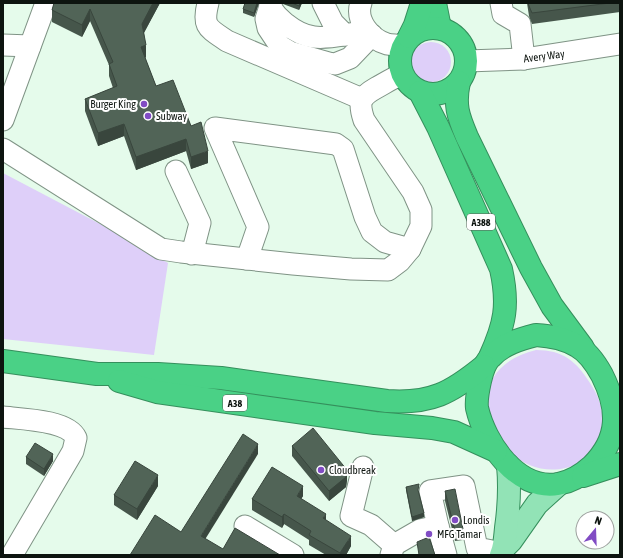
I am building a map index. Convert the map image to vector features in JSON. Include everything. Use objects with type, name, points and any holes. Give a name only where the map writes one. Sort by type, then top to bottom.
[{"type":"highway","points":[[406,42],[418,30],[429,27],[440,28],[451,32],[459,40],[465,50],[467,61],[464,73],[459,82],[451,89],[441,94],[430,94],[420,92],[412,88],[402,74],[399,64],[400,55],[406,42],[415,25],[422,3]]},
{"type":"highway","points":[[435,3],[440,28]]},
{"type":"highway","name":"A388","points":[[459,82],[456,96],[456,107],[459,119],[467,137],[531,268],[552,306],[594,364]]},
{"type":"highway","name":"A388","points":[[420,92],[501,268],[505,285],[505,312],[503,324],[487,362]]},
{"type":"highway","points":[[620,394],[577,346],[550,336],[536,335],[513,342],[501,348],[487,362],[478,390],[477,407],[484,428],[502,458],[517,474],[529,481],[546,485],[568,481],[620,464]]},
{"type":"highway","name":"A38","points":[[3,361],[97,374],[158,374],[221,378],[387,401],[405,402],[438,396],[453,390],[487,362]]},
{"type":"highway","points":[[568,481],[587,470],[597,460],[605,449],[615,422],[614,407],[610,390],[594,364]]},
{"type":"highway","name":"A38","points":[[97,374],[157,392],[375,423],[432,428],[454,432],[502,458]]},
{"type":"main road","points":[[502,458],[509,485],[509,506],[502,552]]},
{"type":"main road","points":[[502,552],[537,504],[568,481]]},
{"type":"street","points":[[3,120],[46,3]]},
{"type":"street","points":[[323,3],[332,23],[345,35]]},
{"type":"street","points":[[361,3],[359,9],[364,26],[378,40],[386,44],[406,42]]},
{"type":"street","points":[[501,3],[502,14],[520,24],[524,59]]},
{"type":"street","points":[[208,4],[205,15],[207,25],[227,41],[362,99]]},
{"type":"street","points":[[271,4],[273,13],[277,17],[296,32],[304,35],[322,38],[369,32]]},
{"type":"street","points":[[271,4],[266,20],[272,36],[280,46],[290,52],[308,58],[335,64],[341,62],[350,58],[369,32]]},
{"type":"street","name":"Avery Way","points":[[467,61],[524,59],[620,44]]},
{"type":"street","points":[[3,45],[30,46]]},
{"type":"street","points":[[3,149],[161,249],[192,254],[351,269],[388,270],[400,261],[410,249],[421,226],[421,210],[413,192],[364,120],[360,110],[362,99],[367,93],[402,74]]},
{"type":"street","points":[[247,259],[258,227],[214,128],[336,144],[343,149],[365,217],[372,232],[384,242],[410,249]]},
{"type":"street","points":[[176,171],[200,223],[192,254]]},
{"type":"street","points":[[3,416],[62,426],[70,429],[76,438],[73,451],[12,555]]},
{"type":"street","points":[[363,467],[351,516],[371,525],[392,550],[420,530],[438,526]]},
{"type":"street","points":[[477,548],[464,486],[430,491],[446,555],[477,548],[502,552]]},
{"type":"street","points":[[245,526],[293,555]]},
{"type":"shaded area","points":[[427,42],[435,42],[442,45],[448,51],[451,62],[448,73],[442,79],[435,82],[427,82],[420,79],[414,73],[411,66],[411,58],[414,51],[420,45]]},
{"type":"shaded area","points":[[3,173],[102,225],[168,263],[154,355],[3,339]]},
{"type":"shaded area","points":[[536,350],[554,352],[568,358],[574,363],[585,375],[595,391],[601,407],[603,423],[594,448],[582,461],[569,467],[550,470],[543,469],[529,465],[516,457],[510,452],[494,428],[488,410],[487,397],[494,376],[511,360]]},
{"type":"building","points":[[54,3],[153,3],[142,24],[146,45],[141,47],[156,86],[173,80],[191,126],[201,122],[208,151],[191,157],[186,139],[136,157],[124,124],[98,133],[85,99],[117,86],[109,64],[113,62],[90,9],[82,25],[52,10]]},
{"type":"building","points":[[245,3],[257,3],[254,13],[243,9]]},
{"type":"building","points":[[292,3],[300,3],[299,6]]},
{"type":"building","points":[[528,3],[610,3],[532,13]]},
{"type":"building","name":"Cloudbreak","points":[[313,428],[347,470],[346,477],[329,491],[292,446]]},
{"type":"building","points":[[243,434],[258,444],[201,536],[223,549],[235,528],[280,555],[130,555],[155,515],[181,532]]},
{"type":"building","points":[[35,443],[53,454],[44,469],[26,457]]},
{"type":"building","points":[[135,461],[158,475],[137,509],[114,495]]},
{"type":"building","points":[[272,467],[303,486],[297,496],[326,514],[323,518],[351,536],[340,553],[309,535],[311,531],[284,514],[282,517],[252,499]]},
{"type":"building","points":[[419,484],[418,490],[424,513],[412,517],[406,487]]},
{"type":"building","points":[[455,489],[463,529],[455,531],[445,491]]},
{"type":"building","points":[[429,537],[435,555],[419,555],[417,542]]},
{"type":"place","name":"Burger King","points":[[144,104]]},
{"type":"place","name":"Subway","points":[[148,116]]},
{"type":"place","name":"Cloudbreak","points":[[321,470]]},
{"type":"place","name":"Londis","points":[[455,520]]},
{"type":"place","name":"MFG Tamar","points":[[429,534]]}]
